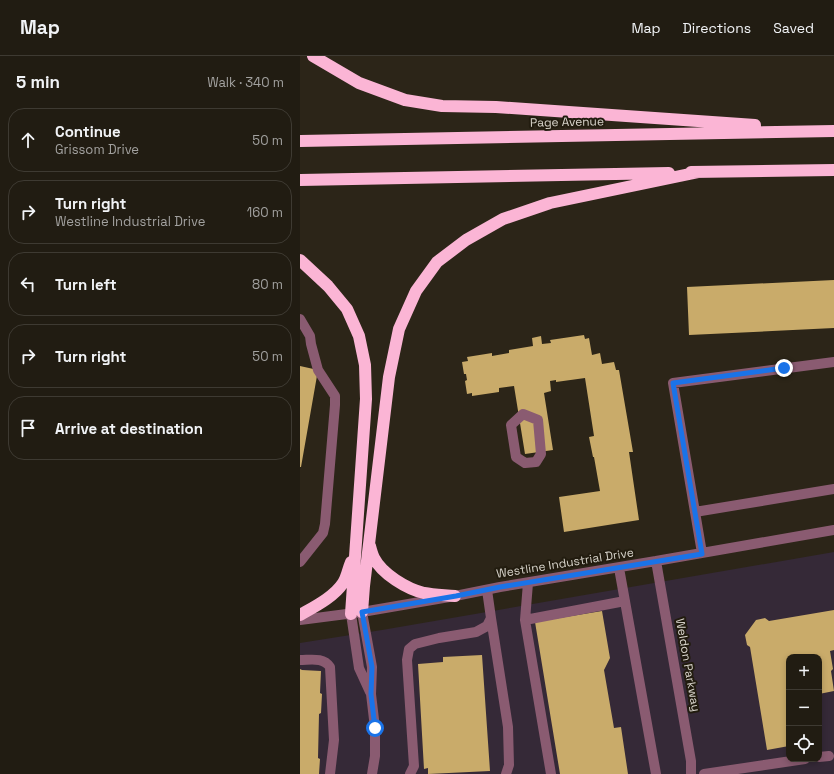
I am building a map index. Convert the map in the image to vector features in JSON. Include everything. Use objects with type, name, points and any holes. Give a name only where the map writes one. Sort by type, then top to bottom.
[{"type":"highway","points":[[313,56],[359,83],[405,100],[442,106],[496,107],[834,131]]},
{"type":"highway","name":"Page Avenue","points":[[300,142],[834,131]]},
{"type":"highway","points":[[300,180],[834,170]]},
{"type":"highway","points":[[357,613],[369,544],[389,377],[399,329],[416,291],[437,262],[466,240],[503,219],[550,202],[699,172]]},
{"type":"highway","points":[[300,260],[328,286],[347,309],[358,336],[365,365],[366,399],[356,548],[357,613]]},
{"type":"highway","points":[[369,544],[374,558],[379,565],[405,587],[424,593],[456,596]]},
{"type":"highway","points":[[300,616],[335,593],[343,583],[356,548]]},
{"type":"street","points":[[300,319],[310,336],[318,370],[335,396],[335,405],[323,533],[300,562]]},
{"type":"street","points":[[702,554],[673,383],[834,362]]},
{"type":"street","points":[[524,414],[538,420],[541,454],[536,462],[524,463],[516,457],[511,425],[524,414]]},
{"type":"street","points":[[695,512],[834,489]]},
{"type":"street","name":"Westline Industrial Drive","points":[[300,620],[357,613],[834,530]]},
{"type":"street","name":"Weldon Parkway","points":[[656,562],[691,761],[691,774]]},
{"type":"street","points":[[619,568],[656,774]]},
{"type":"street","points":[[528,583],[524,620],[551,774]]},
{"type":"street","points":[[487,590],[508,727],[509,765],[506,774]]},
{"type":"street","points":[[524,620],[625,601]]},
{"type":"street","points":[[357,613],[372,667],[371,694],[375,728],[375,756],[372,774]]},
{"type":"street","points":[[410,774],[414,766],[407,660],[409,649],[415,644],[433,639],[476,632],[487,626],[491,618]]},
{"type":"street","points":[[300,660],[319,660],[327,663],[330,667],[334,740],[330,774]]},
{"type":"street","points":[[704,774],[786,762]]},
{"type":"shaded area","points":[[834,552],[834,774],[300,774],[300,643]]},
{"type":"building","points":[[834,280],[834,328],[689,335],[687,287]]},
{"type":"building","points":[[584,335],[585,339],[589,338],[592,355],[600,353],[602,364],[614,362],[616,370],[619,370],[633,452],[629,452],[639,520],[564,532],[559,497],[600,491],[589,437],[594,436],[585,378],[556,382],[556,380],[550,381],[551,391],[544,393],[553,450],[525,454],[514,386],[499,388],[499,392],[472,396],[472,393],[467,394],[465,381],[467,380],[466,374],[464,374],[462,362],[468,361],[467,357],[492,353],[492,356],[509,353],[509,350],[533,346],[532,338],[541,336],[542,344],[551,343],[550,340]]},
{"type":"building","points":[[300,366],[318,370],[301,467],[300,467]]},
{"type":"building","points":[[834,610],[834,650],[830,651],[834,691],[822,693],[822,654],[786,654],[786,747],[767,750],[750,647],[747,645],[745,635],[756,620],[765,618],[769,621]]},
{"type":"building","points":[[602,611],[610,658],[604,670],[614,728],[621,727],[628,774],[560,774],[535,622]]},
{"type":"building","points":[[482,655],[490,771],[428,774],[428,768],[424,769],[418,664],[443,662],[443,657]]},
{"type":"building","points":[[300,669],[321,671],[320,693],[322,694],[321,713],[319,714],[319,774],[300,774]]},
{"type":"route","points":[[375,728],[371,694],[372,667],[362,612],[500,587],[702,554],[673,383],[784,368]]}]
